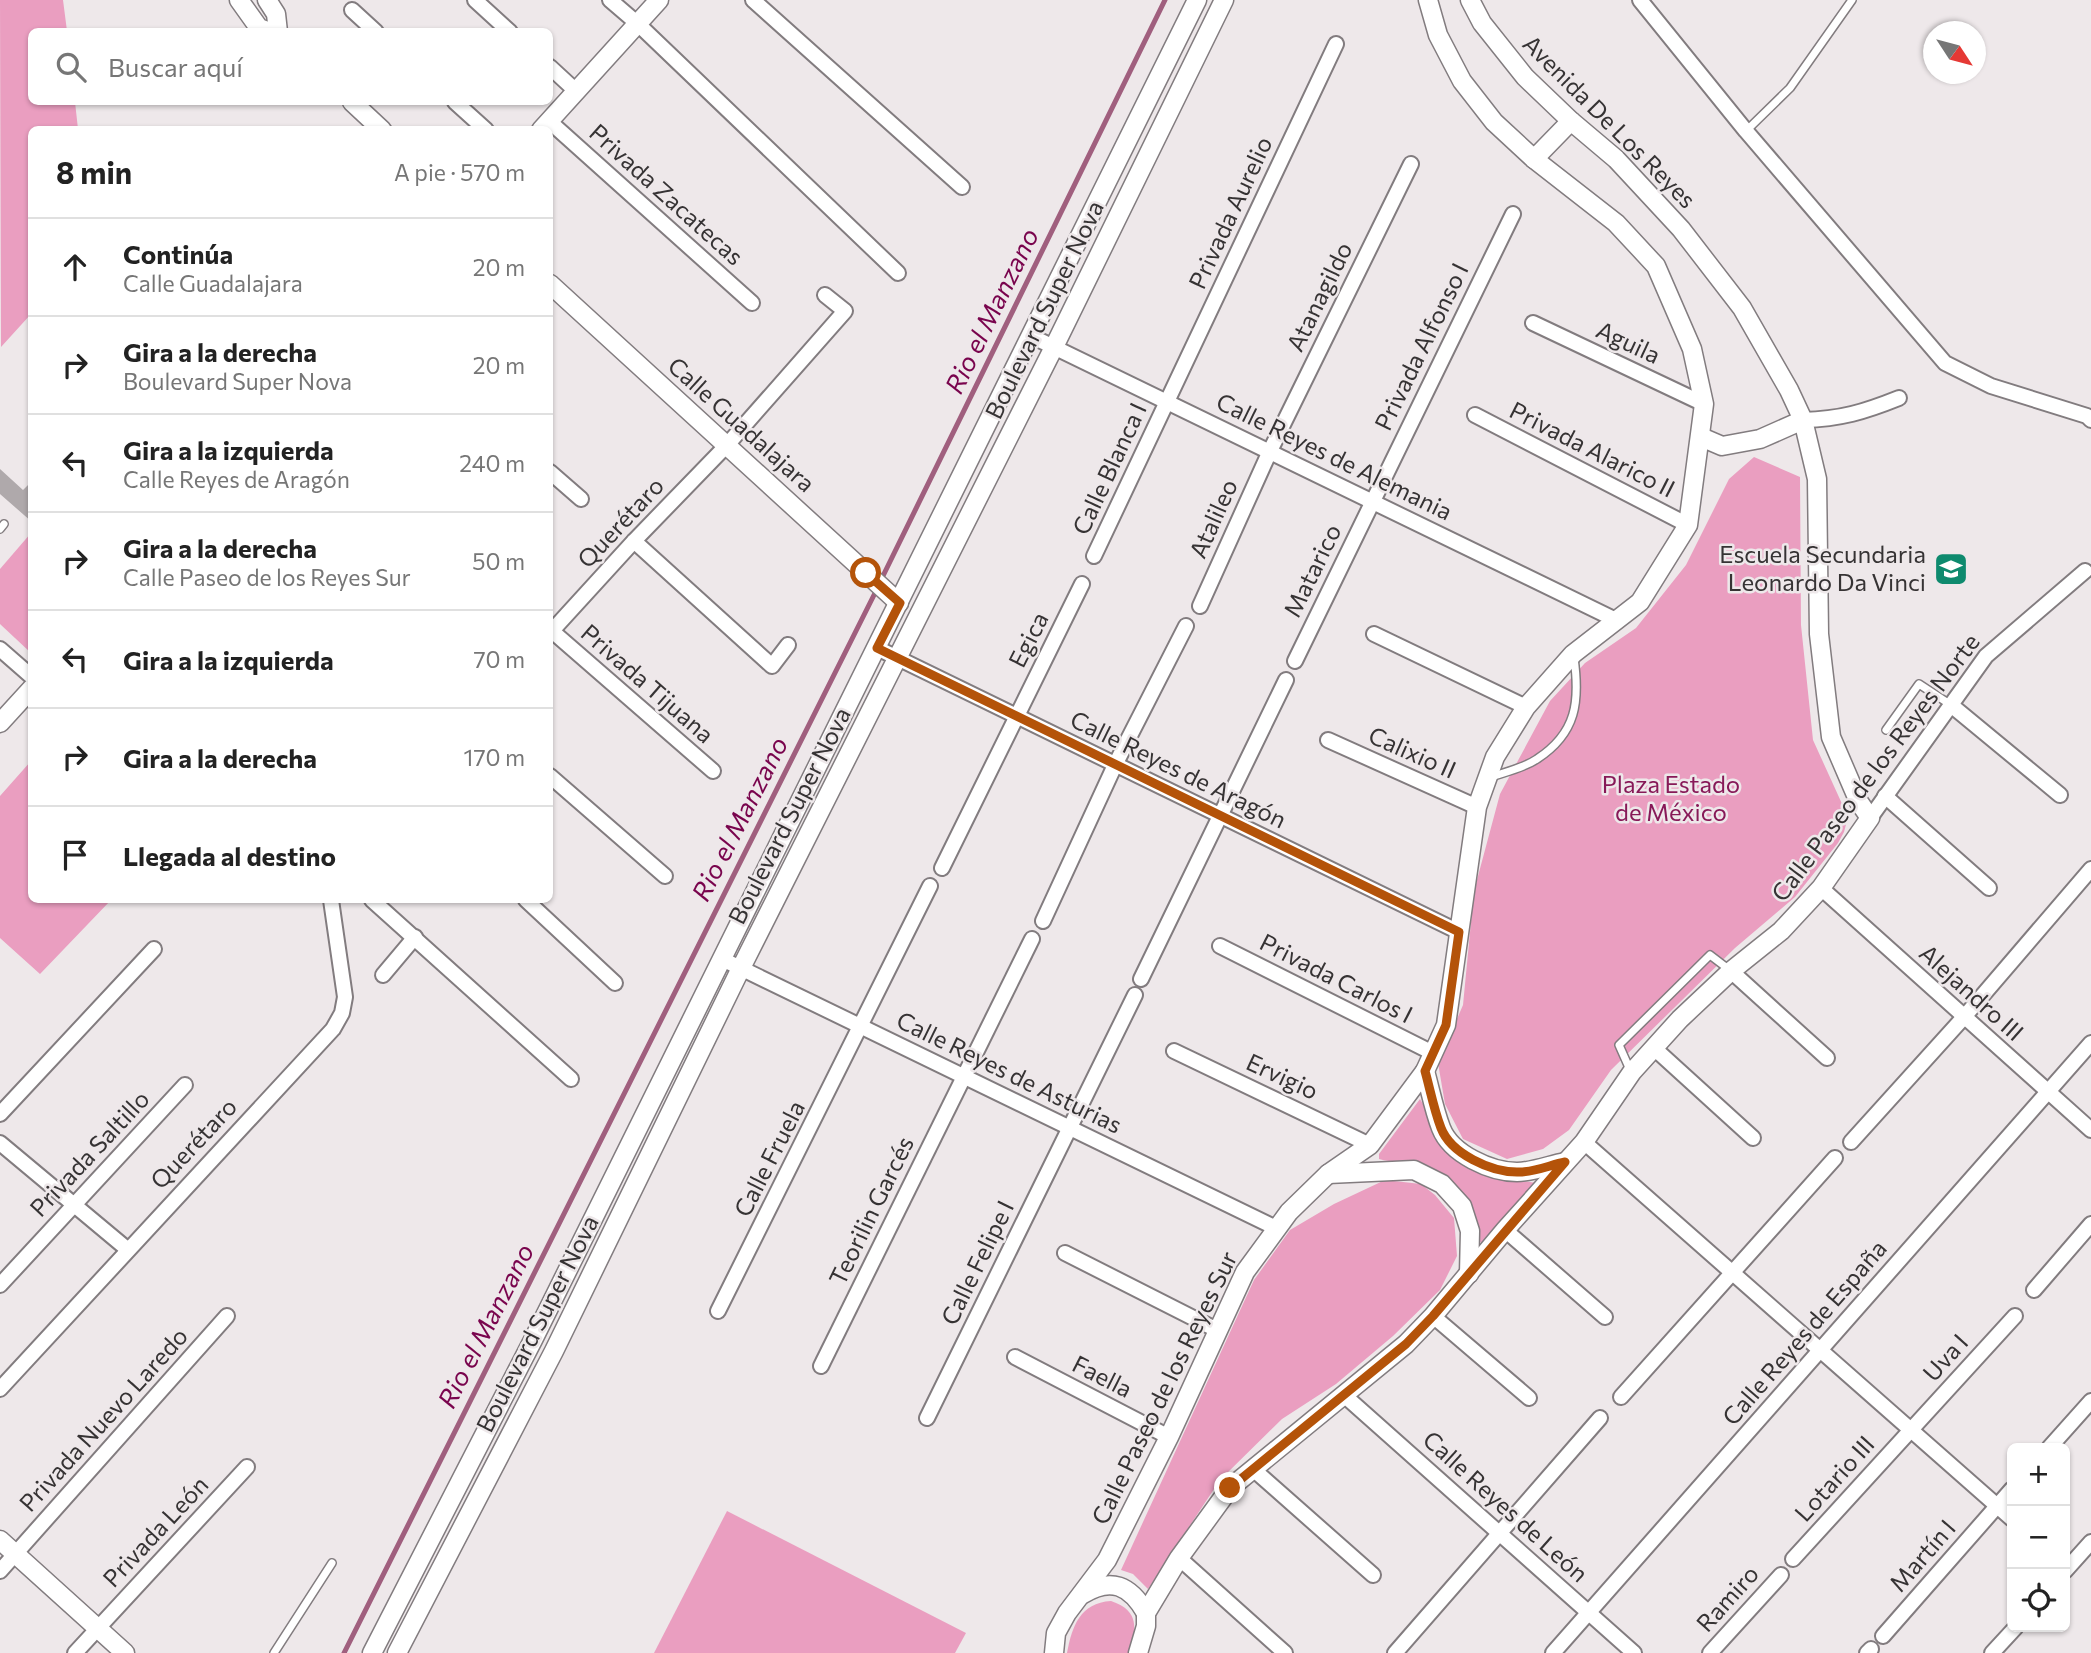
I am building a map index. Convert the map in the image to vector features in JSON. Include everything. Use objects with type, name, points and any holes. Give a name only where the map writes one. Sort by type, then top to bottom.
[{"type":"street","points":[[239,0],[259,28]]},
{"type":"street","points":[[268,0],[276,13],[278,28]]},
{"type":"street","points":[[475,0],[506,28]]},
{"type":"street","points":[[610,0],[898,273]]},
{"type":"street","points":[[545,125],[659,0]]},
{"type":"street","points":[[753,0],[962,187]]},
{"type":"street","name":"Boulevard Super Nova","points":[[372,1653],[533,1340],[877,648],[895,599],[1031,336],[1197,0]]},
{"type":"street","name":"Boulevard Super Nova","points":[[400,1651],[554,1351],[741,968],[1054,347],[1224,0]]},
{"type":"street","name":"Calle Paseo de los Reyes Sur","points":[[1054,1653],[1056,1633],[1067,1613],[1107,1560],[1169,1437],[1245,1272],[1289,1212],[1328,1174],[1370,1144],[1425,1071],[1446,1025],[1476,807],[1495,757],[1526,707],[1573,654],[1640,602],[1688,525],[1704,404],[1692,349],[1656,266],[1616,223],[1534,159],[1494,122],[1462,80],[1438,35],[1429,0]]},
{"type":"street","name":"Avenida De Los Reyes","points":[[1470,0],[1482,23],[1525,77],[1616,159],[1681,229],[1734,298],[1789,390],[1803,421],[1817,479],[1819,634],[1831,737],[1859,802],[1870,818]]},
{"type":"street","points":[[1640,0],[1746,131],[1945,363],[1991,386],[2091,419]]},
{"type":"street","points":[[352,10],[372,28]]},
{"type":"street","name":"Privada Aurelio","points":[[1167,402],[1336,44]]},
{"type":"street","points":[[553,70],[576,91]]},
{"type":"street","points":[[355,105],[378,126]]},
{"type":"street","points":[[458,105],[482,126]]},
{"type":"street","points":[[1534,159],[1571,121]]},
{"type":"street","name":"Privada Zacatecas","points":[[553,132],[752,303]]},
{"type":"street","name":"Atanagildo","points":[[1270,451],[1411,164]]},
{"type":"street","name":"Privada Alfonso I","points":[[1372,500],[1513,214]]},
{"type":"street","name":"Calle Guadalajara","points":[[553,287],[895,599]]},
{"type":"street","name":"Querétaro","points":[[553,630],[727,445],[845,311],[825,295]]},
{"type":"street","name":"Aguila","points":[[1533,323],[1704,404]]},
{"type":"street","name":"Calle Reyes de Alemania","points":[[1031,336],[1616,620]]},
{"type":"street","points":[[1701,437],[1722,446],[1760,439],[1803,421],[1834,419],[1867,411],[1899,398]]},
{"type":"street","name":"Calle Blanca I","points":[[1094,555],[1167,402]]},
{"type":"street","name":"Privada Alarico II","points":[[1475,415],[1688,525]]},
{"type":"street","name":"Atalileo","points":[[1200,606],[1270,451]]},
{"type":"street","points":[[553,474],[581,499]]},
{"type":"street","name":"Matarico","points":[[1295,661],[1372,500]]},
{"type":"street","points":[[634,541],[772,666],[788,645]]},
{"type":"street","name":"Calle Paseo de los Reyes Norte","points":[[1138,1653],[1146,1626],[1146,1613],[1179,1558],[1230,1488],[1345,1396],[1406,1344],[1433,1316],[1584,1142],[1632,1072],[1680,1018],[1731,971],[1781,931],[1821,888],[1986,656],[2085,571]]},
{"type":"street","name":"Egica","points":[[942,867],[1082,584]]},
{"type":"street","points":[[1043,921],[1115,765],[1186,626]]},
{"type":"street","name":"Privada Tijuana","points":[[553,634],[713,771]]},
{"type":"street","points":[[1374,634],[1526,707]]},
{"type":"street","name":"Calle Reyes de Aragón","points":[[877,648],[1459,932]]},
{"type":"street","points":[[0,649],[28,674]]},
{"type":"street","points":[[1141,979],[1286,680]]},
{"type":"street","points":[[0,723],[28,692]]},
{"type":"street","points":[[1951,705],[2060,795]]},
{"type":"street","name":"Calixio II","points":[[1328,740],[1476,807]]},
{"type":"street","points":[[553,779],[665,876]]},
{"type":"street","points":[[1885,796],[1989,888]]},
{"type":"street","points":[[1851,1142],[1964,1017],[2091,869]]},
{"type":"street","name":"Calle Fruela","points":[[718,1311],[930,886]]},
{"type":"street","name":"Alejandro III","points":[[1821,888],[2091,1130]]},
{"type":"street","name":"Querétaro","points":[[0,1389],[332,1029],[342,1013],[345,997],[331,903]]},
{"type":"street","points":[[375,903],[571,1079]]},
{"type":"street","points":[[529,903],[615,983]]},
{"type":"street","points":[[383,975],[415,937]]},
{"type":"street","name":"Teorilin Garcés","points":[[821,1366],[1032,939]]},
{"type":"street","name":"Privada Carlos I","points":[[1220,946],[1433,1053]]},
{"type":"street","points":[[0,1114],[154,949]]},
{"type":"street","name":"Calle Reyes de Asturias","points":[[722,959],[1276,1228]]},
{"type":"street","points":[[1731,971],[1827,1058]]},
{"type":"street","name":"Calle Felipe I","points":[[927,1418],[1135,995]]},
{"type":"street","name":"Calle Reyes de España","points":[[1553,1653],[2091,1043]]},
{"type":"street","points":[[1654,1048],[1753,1138]]},
{"type":"street","name":"Ervigio","points":[[1174,1051],[1370,1144]]},
{"type":"street","points":[[1425,1071],[1442,1131],[1460,1151],[1480,1164],[1498,1170],[1520,1172],[1565,1162]]},
{"type":"street","name":"Privada Saltillo","points":[[0,1285],[185,1085]]},
{"type":"street","points":[[1584,1142],[2007,1515]]},
{"type":"street","points":[[0,1143],[127,1249]]},
{"type":"street","points":[[1621,1396],[1835,1158]]},
{"type":"street","points":[[1328,1174],[1414,1170],[1442,1184],[1462,1206],[1470,1231],[1469,1274]]},
{"type":"street","points":[[2034,1290],[2091,1224]]},
{"type":"street","points":[[1505,1230],[1605,1317]]},
{"type":"street","points":[[1065,1253],[1217,1330]]},
{"type":"street","name":"Privada Nuevo Laredo","points":[[0,1571],[227,1315]]},
{"type":"street","points":[[1433,1316],[1529,1398]]},
{"type":"street","name":"Uva I","points":[[1911,1430],[2015,1316]]},
{"type":"street","name":"Faella","points":[[1015,1357],[1169,1437]]},
{"type":"street","name":"Calle Reyes de León","points":[[1345,1396],[1634,1653]]},
{"type":"street","points":[[2053,1443],[2091,1401]]},
{"type":"street","points":[[1395,1653],[1600,1418]]},
{"type":"street","name":"Lotario III","points":[[1793,1559],[1911,1430]]},
{"type":"street","name":"Privada León","points":[[75,1653],[247,1468]]},
{"type":"street","points":[[1252,1469],[1373,1575]]},
{"type":"street","name":"Martín I","points":[[1883,1636],[2007,1495]]},
{"type":"street","points":[[0,1540],[125,1653]]},
{"type":"street","points":[[2067,1569],[2091,1542]]},
{"type":"street","points":[[1179,1558],[1285,1653]]},
{"type":"street","name":"Ramiro","points":[[1710,1653],[1781,1575]]},
{"type":"street","points":[[1082,1595],[1104,1584],[1116,1584],[1139,1601],[1146,1613]]},
{"type":"street","points":[[1992,1653],[2011,1632]]},
{"type":"lane","points":[[1746,131],[1790,88],[1852,0]]},
{"type":"lane","points":[[1487,779],[1536,761],[1561,739],[1575,713],[1578,687],[1573,654]]},
{"type":"lane","points":[[1886,730],[1919,684],[1951,705]]},
{"type":"lane","points":[[1632,1072],[1619,1045],[1710,955],[1731,971]]},
{"type":"lane","points":[[274,1653],[332,1563]]},
{"type":"green space","points":[[0,0],[63,0],[67,28],[28,28],[28,105],[75,105],[78,126],[28,126],[28,317],[1,347]]},
{"type":"green space","name":"Plaza Estado de México","points":[[1754,457],[1800,477],[1801,625],[1813,740],[1848,817],[1844,832],[1795,897],[1735,948],[1611,1070],[1569,1130],[1543,1149],[1507,1159],[1463,1139],[1445,1104],[1438,1063],[1463,1005],[1474,891],[1500,794],[1550,701],[1585,663],[1636,628],[1686,565],[1729,479]]},
{"type":"green space","points":[[28,536],[28,650],[0,624],[0,569]]},
{"type":"green space","points":[[28,764],[28,903],[108,903],[40,974],[0,938],[0,796]]},
{"type":"green space","points":[[1420,1099],[1433,1134],[1459,1161],[1484,1175],[1536,1183],[1484,1244],[1480,1242],[1474,1216],[1468,1204],[1443,1175],[1418,1164],[1379,1159],[1379,1154]]},
{"type":"green space","points":[[1385,1180],[1421,1184],[1435,1195],[1454,1218],[1457,1256],[1440,1290],[1393,1336],[1336,1384],[1282,1419],[1220,1480],[1148,1589],[1133,1574],[1121,1570],[1254,1280],[1290,1230],[1334,1204]]},
{"type":"green space","points":[[727,1511],[966,1633],[955,1653],[654,1653]]},
{"type":"green space","points":[[1111,1601],[1127,1610],[1134,1621],[1130,1653],[1067,1653],[1079,1618],[1092,1606]]},
{"type":"building","points":[[0,469],[23,490],[28,485],[28,518],[0,494]]},
{"type":"waterway","name":"Rio el Manzano","points":[[881,580],[1165,0]]},
{"type":"waterway","name":"Rio el Manzano","points":[[344,1653],[877,589]]},
{"type":"place","name":"Escuela Secundaria Leonardo Da Vinci","points":[[1951,569]]},
{"type":"route","points":[[866,573],[900,603],[877,648],[1459,932],[1446,1025],[1425,1071],[1442,1131],[1460,1151],[1480,1164],[1498,1170],[1520,1172],[1565,1162],[1406,1344],[1230,1488]]}]
